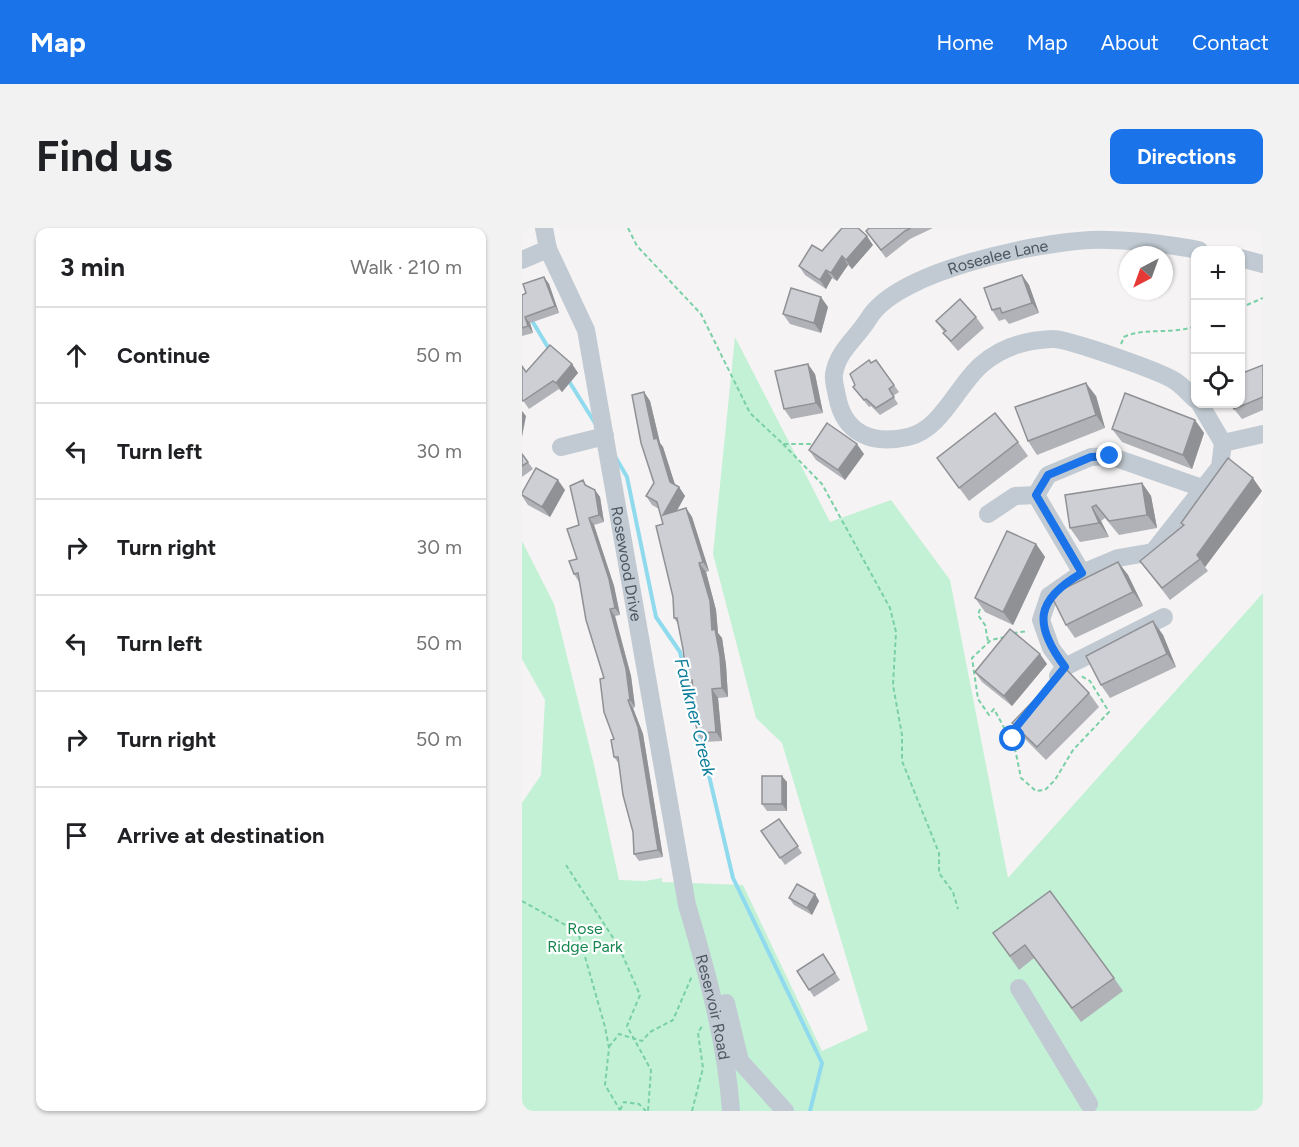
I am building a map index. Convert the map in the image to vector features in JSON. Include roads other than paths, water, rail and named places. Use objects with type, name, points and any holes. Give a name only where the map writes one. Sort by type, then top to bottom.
[{"type":"street","name":"Rosewood Drive","points":[[544,228],[548,249],[586,330],[687,905]]},
{"type":"street","name":"Rosealee Lane","points":[[1191,249],[1092,240],[1034,247],[977,260],[916,283],[877,305],[862,330],[844,348],[833,376],[842,418],[853,430],[878,440],[910,437],[932,424],[980,366],[999,351],[1025,343],[1054,338],[1117,358],[1174,380],[1191,395]]},
{"type":"street","points":[[522,260],[548,249]]},
{"type":"street","points":[[1245,259],[1263,264]]},
{"type":"street","points":[[1065,667],[1051,648],[1045,625],[1041,620],[1049,596],[1082,573],[1118,558],[1153,552],[1220,467],[1223,443],[1202,408]]},
{"type":"street","points":[[1223,443],[1263,434]]},
{"type":"street","points":[[561,447],[605,436]]},
{"type":"street","points":[[1036,495],[1048,475],[1091,457],[1110,456],[1202,488]]},
{"type":"street","points":[[988,514],[1015,496],[1036,495]]},
{"type":"street","points":[[1036,495],[1082,573]]},
{"type":"street","points":[[1044,692],[1065,667],[1164,618]]},
{"type":"street","points":[[687,905],[704,918],[740,1061],[784,1111]]},
{"type":"street","name":"Reservoir Road","points":[[687,905],[703,959],[727,1062],[731,1111]]},
{"type":"street","points":[[1019,988],[1091,1109]]},
{"type":"waterway","name":"Faulkner Creek","points":[[531,319],[549,349]]},
{"type":"waterway","name":"Faulkner Creek","points":[[567,378],[595,423]]},
{"type":"waterway","name":"Faulkner Creek","points":[[616,458],[627,477],[656,617],[680,652],[697,725]]},
{"type":"waterway","name":"Faulkner Creek","points":[[699,733],[733,878],[822,1063],[810,1111]]},
{"type":"park label","name":"Rose Ridge Park","points":[[585,937]]}]
